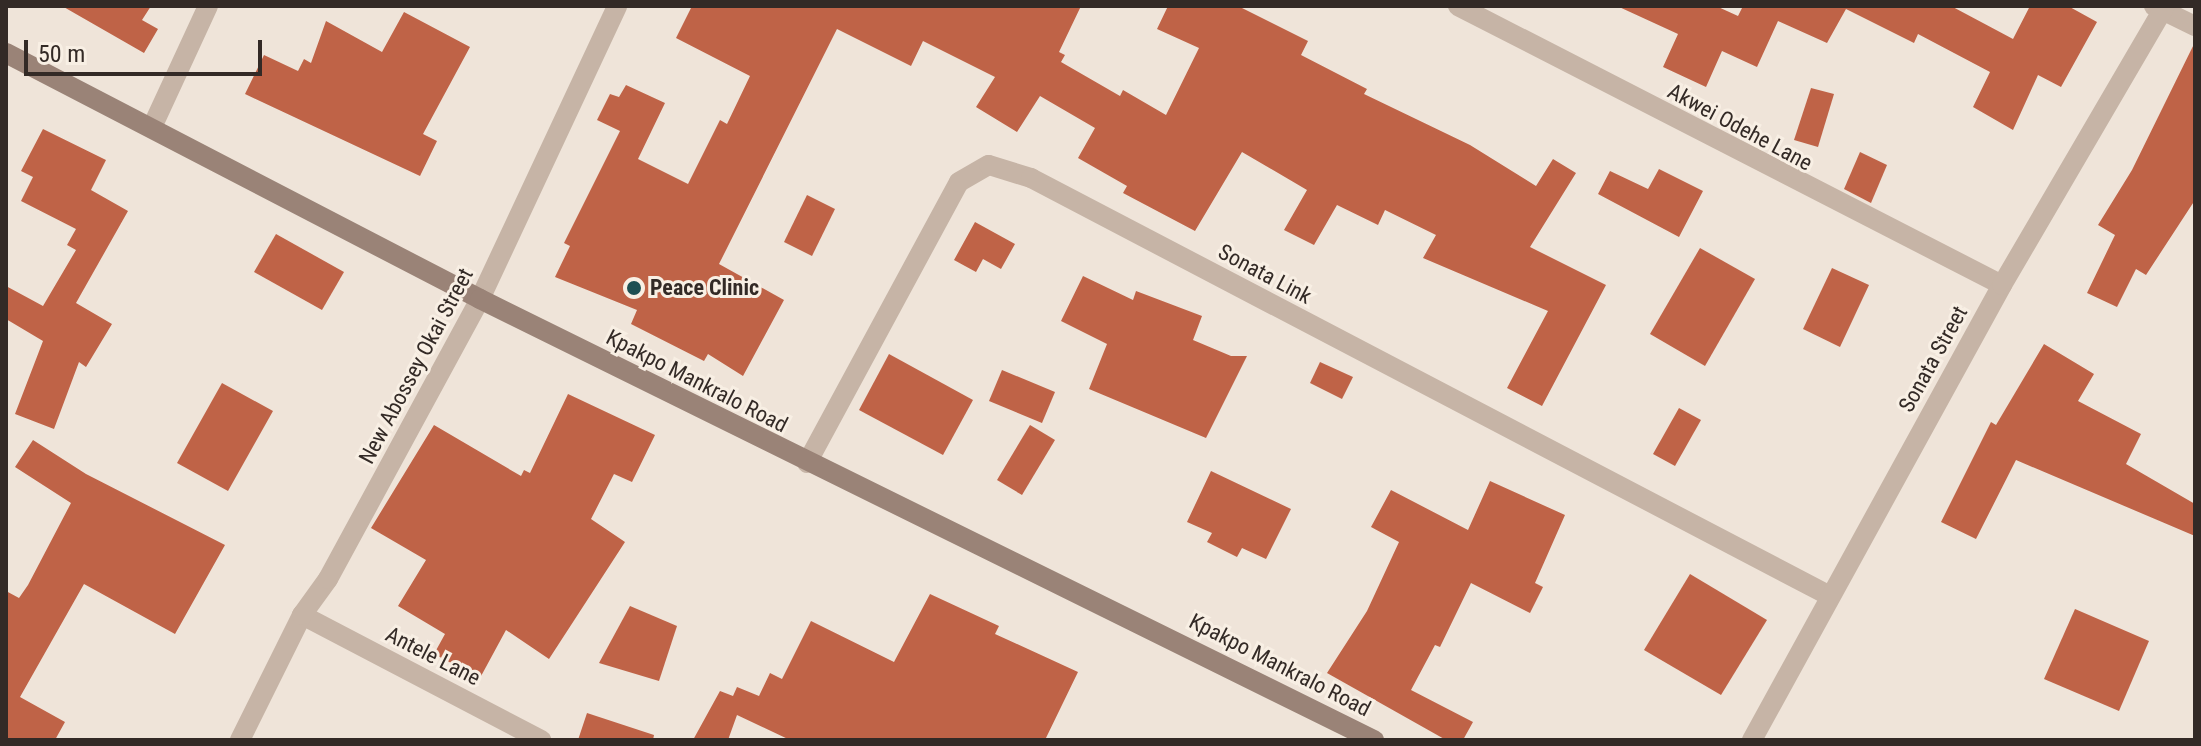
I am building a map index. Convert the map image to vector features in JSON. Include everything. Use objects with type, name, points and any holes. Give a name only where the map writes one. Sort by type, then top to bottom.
[{"type":"street","points":[[153,125],[208,6]]},
{"type":"street","name":"New Abossey Okai Street","points":[[240,740],[302,615],[328,579],[480,299],[617,6]]},
{"type":"street","name":"Akwei Odehe Lane","points":[[1458,6],[1882,228],[2002,285]]},
{"type":"street","points":[[2160,8],[2195,26]]},
{"type":"street","name":"Sonata Street","points":[[1752,740],[2002,285],[2160,8]]},
{"type":"street","name":"Kpakpo Mankralo Road","points":[[6,53],[153,125],[480,299],[807,463],[1138,620],[1374,740]]},
{"type":"street","name":"Sonata Link","points":[[807,463],[959,182],[989,165],[1031,178],[1830,596]]},
{"type":"street","name":"Antele Lane","points":[[302,615],[541,740]]},
{"type":"building","points":[[62,6],[151,6],[142,20],[158,29],[144,53]]},
{"type":"building","points":[[692,6],[1081,6],[1059,52],[1065,55],[1061,62],[1120,96],[1123,90],[1166,115],[1199,48],[1157,29],[1168,6],[1238,6],[1308,41],[1301,55],[1367,89],[1364,94],[1470,145],[1536,186],[1553,159],[1576,173],[1530,247],[1606,285],[1542,406],[1507,388],[1548,311],[1423,258],[1436,235],[1385,210],[1378,225],[1337,205],[1314,245],[1284,230],[1307,190],[1242,152],[1195,231],[1123,193],[1127,186],[1078,158],[1095,128],[1040,96],[1017,132],[976,107],[995,77],[923,41],[911,66],[837,29],[719,264],[784,300],[743,376],[708,354],[704,361],[631,324],[637,310],[555,277],[570,246],[564,243],[620,131],[597,120],[610,94],[619,97],[626,85],[665,103],[638,159],[688,184],[720,120],[727,124],[750,76],[676,38]]},
{"type":"building","points":[[1617,6],[1716,6],[1738,16],[1743,6],[1951,6],[2013,39],[2030,6],[2068,6],[2097,22],[2061,87],[2038,75],[2013,130],[1973,107],[1990,72],[1918,34],[1914,43],[1846,9],[1827,43],[1778,21],[1757,67],[1722,51],[1706,87],[1663,67],[1678,34]]},
{"type":"building","points":[[404,12],[470,47],[423,134],[437,141],[420,176],[245,94],[264,55],[298,71],[304,59],[311,63],[326,21],[382,52]]},
{"type":"building","points":[[2195,42],[2195,200],[2146,275],[2136,269],[2117,307],[2087,293],[2115,235],[2098,225],[2132,170]]},
{"type":"building","points":[[1811,88],[1834,94],[1818,147],[1794,140]]},
{"type":"building","points":[[43,129],[106,160],[91,190],[128,211],[76,303],[112,324],[86,367],[79,362],[54,429],[15,414],[43,341],[6,319],[6,286],[43,306],[76,250],[67,245],[76,229],[21,201],[33,177],[21,171]]},
{"type":"building","points":[[1860,152],[1887,165],[1871,203],[1844,189]]},
{"type":"building","points":[[1659,169],[1703,191],[1679,237],[1598,194],[1610,171],[1648,189]]},
{"type":"building","points":[[807,195],[835,209],[812,256],[784,242]]},
{"type":"building","points":[[975,222],[1015,244],[1001,269],[983,259],[976,272],[954,260]]},
{"type":"building","points":[[276,234],[344,272],[322,310],[254,272]]},
{"type":"building","points":[[1700,248],[1755,279],[1705,366],[1650,334]]},
{"type":"building","points":[[1832,268],[1869,285],[1840,347],[1803,329]]},
{"type":"building","points":[[1083,276],[1133,300],[1136,291],[1202,316],[1193,340],[1231,356],[1247,356],[1206,438],[1089,389],[1107,344],[1061,321]]},
{"type":"building","points":[[2044,344],[2094,374],[2078,401],[2141,434],[2126,464],[2195,504],[2195,536],[2016,460],[1976,539],[1941,522],[1991,422],[1996,425]]},
{"type":"building","points":[[889,354],[973,400],[943,455],[859,410]]},
{"type":"building","points":[[1320,362],[1353,377],[1342,399],[1310,383]]},
{"type":"building","points":[[1002,370],[1055,392],[1042,423],[989,401]]},
{"type":"building","points":[[222,383],[273,411],[228,491],[177,463]]},
{"type":"building","points":[[568,394],[655,435],[632,482],[614,474],[591,519],[625,542],[549,659],[506,630],[480,678],[434,654],[445,634],[398,606],[426,560],[371,528],[434,425],[521,476],[524,470],[530,473]]},
{"type":"building","points":[[1679,408],[1701,420],[1675,466],[1653,454]]},
{"type":"building","points":[[1030,425],[1055,440],[1022,495],[997,480]]},
{"type":"building","points":[[33,440],[86,474],[225,545],[175,634],[84,584],[20,697],[65,722],[55,740],[6,740],[6,591],[19,598],[71,503],[15,467]]},
{"type":"building","points":[[1211,471],[1291,509],[1266,559],[1242,548],[1237,557],[1207,542],[1212,533],[1187,522]]},
{"type":"building","points":[[1490,481],[1565,515],[1535,583],[1543,587],[1530,613],[1471,583],[1440,647],[1435,645],[1411,690],[1473,722],[1463,740],[1446,740],[1327,673],[1367,611],[1399,542],[1371,527],[1391,490],[1468,530]]},
{"type":"building","points":[[1690,574],[1767,620],[1721,695],[1644,650]]},
{"type":"building","points":[[930,594],[999,626],[995,634],[1078,672],[1045,740],[790,740],[737,715],[728,740],[693,740],[720,691],[733,696],[737,687],[759,696],[770,673],[782,679],[811,621],[894,662]]},
{"type":"building","points":[[630,606],[677,626],[659,681],[599,663]]},
{"type":"building","points":[[2075,609],[2149,641],[2119,711],[2044,679]]},
{"type":"building","points":[[587,713],[654,735],[653,740],[578,740]]},
{"type":"place","name":"Peace Clinic","points":[[634,288]]}]
